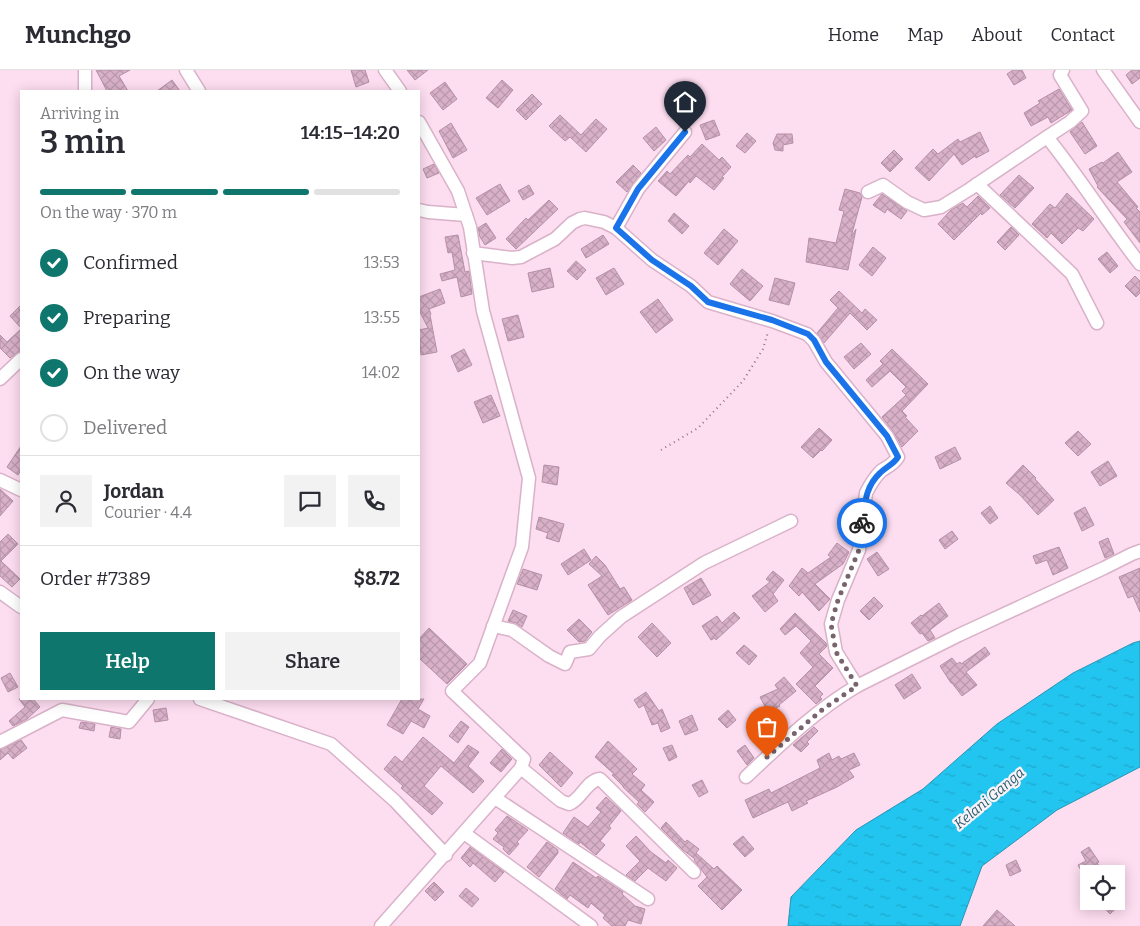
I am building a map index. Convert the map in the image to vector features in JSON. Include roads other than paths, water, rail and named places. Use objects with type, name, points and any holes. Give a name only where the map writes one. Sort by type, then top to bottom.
[{"type":"street","points":[[85,70],[85,90]]},
{"type":"street","points":[[186,70],[198,90]]},
{"type":"street","points":[[385,70],[399,90]]},
{"type":"street","points":[[868,192],[882,185],[907,202],[924,210],[941,207],[1070,122],[1082,111],[1060,75],[1063,70]]},
{"type":"street","points":[[1103,70],[1140,122]]},
{"type":"street","points":[[382,926],[521,768],[524,759],[452,691],[480,663],[522,547],[529,478],[483,311],[470,227],[458,191],[420,124]]},
{"type":"street","points":[[616,228],[638,189],[685,132]]},
{"type":"street","points":[[1047,137],[1076,175],[1122,242],[1140,264]]},
{"type":"street","points":[[977,184],[1072,274],[1097,323]]},
{"type":"street","points":[[420,210],[466,215]]},
{"type":"street","points":[[473,253],[521,258],[554,239],[572,223],[580,219],[604,222],[616,228],[652,260],[691,286],[708,302],[772,320],[808,334],[814,340],[826,362],[887,436],[898,457],[880,473],[866,493],[859,550],[838,600],[831,624],[836,652],[857,686]]},
{"type":"street","points":[[0,379],[20,360]]},
{"type":"street","points":[[0,480],[20,490]]},
{"type":"street","points":[[493,626],[512,630],[549,656],[565,664],[570,652],[589,648],[621,617],[704,563],[791,520]]},
{"type":"street","points":[[746,777],[810,719],[857,686],[1132,554],[1140,552]]},
{"type":"street","points":[[0,592],[20,607]]},
{"type":"street","points":[[0,742],[62,710],[129,722],[147,700]]},
{"type":"street","points":[[203,700],[331,744],[395,801],[446,855]]},
{"type":"street","points":[[521,768],[561,801],[568,804],[575,801],[594,780],[600,779],[694,872]]},
{"type":"street","points":[[495,798],[648,899]]},
{"type":"street","points":[[464,833],[591,926]]},
{"type":"water","name":"Kelani Ganga","points":[[1140,641],[1140,767],[1057,810],[982,866],[960,926],[788,926],[791,897],[856,830],[923,789],[997,724],[1073,673]]}]
